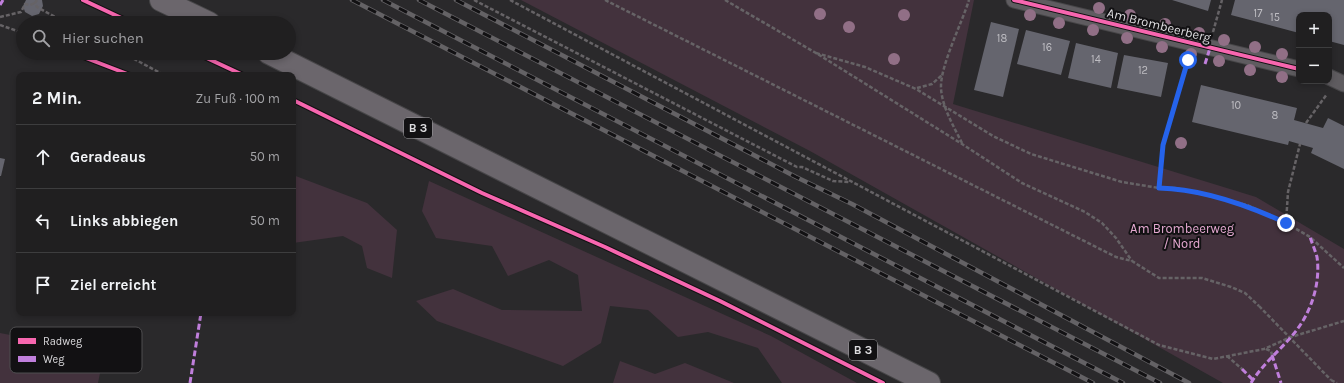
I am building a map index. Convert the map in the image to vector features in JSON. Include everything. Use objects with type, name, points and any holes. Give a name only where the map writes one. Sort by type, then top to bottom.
[{"type":"main road","points":[[161,0],[194,16]]},
{"type":"main road","name":"B 3","points":[[283,60],[929,383]]},
{"type":"street","name":"Am Brombeerberg","points":[[1014,0],[1296,68]]},
{"type":"path","points":[[474,0],[797,167],[833,181],[851,182]]},
{"type":"path","points":[[510,0],[1159,345],[1213,359],[1264,349],[1291,337],[1344,321]]},
{"type":"path","points":[[605,0],[1116,257],[1132,262],[1159,278],[1202,278],[1231,287],[1245,294],[1259,306],[1332,380],[1337,383]]},
{"type":"path","points":[[725,0],[816,53],[1022,183],[1085,212],[1102,223],[1116,238],[1132,262]]},
{"type":"path","points":[[962,144],[941,89],[942,75],[969,0]]},
{"type":"path","points":[[1210,48],[1222,0]]},
{"type":"path","points":[[0,17],[21,12],[25,4],[30,6],[36,2],[37,7],[53,16]]},
{"type":"path","points":[[0,24],[16,30]]},
{"type":"path","points":[[816,53],[866,67],[916,88],[946,105],[993,136],[1031,154],[1122,182],[1159,188],[1175,188],[1247,206],[1286,223],[1310,237],[1344,268]]},
{"type":"path","points":[[91,60],[122,72]]},
{"type":"path","points":[[136,60],[158,72]]},
{"type":"path","points":[[1159,188],[1163,145],[1188,60]]},
{"type":"path","points":[[916,88],[932,84],[942,75]]},
{"type":"path","points":[[1306,123],[1336,80]]},
{"type":"path","points":[[1286,223],[1288,192],[1300,144]]},
{"type":"path","points":[[1264,349],[1270,350],[1272,355]]},
{"type":"path","points":[[1227,356],[1242,369]]},
{"type":"green space","name":"Am Brombeerweg / Nord","points":[[521,0],[974,0],[953,104],[1256,197],[1344,249],[1344,383],[1223,383],[810,151]]},
{"type":"green space","points":[[296,176],[367,203],[397,230],[392,278],[367,268],[362,246],[343,236],[296,243]]},
{"type":"green space","points":[[429,181],[771,336],[857,383],[782,383],[758,348],[708,332],[678,337],[648,310],[610,306],[601,343],[563,366],[437,321],[416,301],[453,289],[502,310],[582,311],[578,275],[549,260],[508,276],[492,246],[436,238],[422,211]]},
{"type":"green space","points":[[0,333],[10,335],[10,373],[100,373],[98,383],[0,383]]},
{"type":"green space","points":[[620,361],[655,374],[685,363],[734,383],[613,383]]},
{"type":"building","points":[[26,0],[42,0],[43,6],[39,14],[32,16],[25,12],[23,6]]},
{"type":"building","points":[[1172,0],[1211,0],[1208,11]]},
{"type":"building","points":[[1235,0],[1344,0],[1344,45],[1332,42],[1332,12],[1296,12],[1296,32],[1231,15]]},
{"type":"building","points":[[991,22],[1019,29],[1003,97],[974,90]]},
{"type":"building","points":[[1026,30],[1070,41],[1061,75],[1017,64]]},
{"type":"building","points":[[1076,43],[1118,53],[1111,88],[1068,78]]},
{"type":"building","points":[[1124,55],[1168,63],[1161,97],[1117,88]]},
{"type":"building","points":[[1201,85],[1297,108],[1294,120],[1323,128],[1328,118],[1344,126],[1344,169],[1311,153],[1313,148],[1289,141],[1288,145],[1192,122]]},
{"type":"building","points":[[0,158],[5,159],[1,176],[0,176]]},
{"type":"railway","points":[[352,0],[1093,383]]},
{"type":"railway","points":[[383,0],[1123,383]]},
{"type":"railway","points":[[419,0],[1160,383]]},
{"type":"railway","points":[[456,0],[796,177],[852,204],[1189,383]]},
{"type":"marked path","points":[[0,5],[3,0]]},
{"type":"marked path","points":[[1205,64],[1210,48]]},
{"type":"marked path","points":[[1251,383],[1265,364],[1298,329],[1309,310],[1316,289],[1318,268],[1317,257],[1310,237]]},
{"type":"marked path","points":[[190,383],[201,316]]},
{"type":"marked path","points":[[1272,355],[1281,383]]},
{"type":"marked path","points":[[1242,369],[1253,380]]},
{"type":"cycle path","points":[[83,0],[117,16]]},
{"type":"cycle path","points":[[1014,0],[1296,68]]},
{"type":"cycle path","points":[[91,60],[122,72]]},
{"type":"cycle path","points":[[211,60],[237,72]]},
{"type":"cycle path","points":[[296,101],[482,193],[605,247],[720,301],[883,383]]},
{"type":"route","points":[[1188,60],[1163,145],[1159,188],[1175,188],[1247,206],[1286,223]]}]
